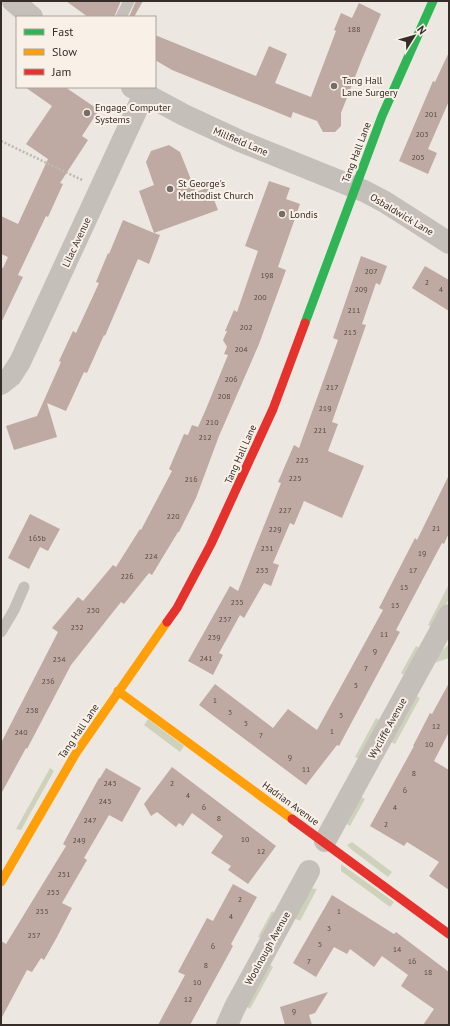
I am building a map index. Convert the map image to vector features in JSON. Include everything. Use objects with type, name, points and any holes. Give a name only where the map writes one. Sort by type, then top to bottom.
[{"type":"street","points":[[14,1],[31,16]]},
{"type":"street","name":"Tang Hall Lane","points":[[1,882],[76,753],[177,608],[211,544],[273,409],[303,332],[354,188],[382,116],[434,1]]},
{"type":"street","name":"Millfield Lane","points":[[138,91],[184,115],[240,141],[354,188]]},
{"type":"street","name":"Lilac Avenue","points":[[1,384],[11,376],[20,362],[100,189],[138,91]]},
{"type":"street","name":"Osbaldwick Lane","points":[[354,188],[364,191],[385,202],[449,243]]},
{"type":"street","name":"Wycliffe Avenue","points":[[325,841],[449,615]]},
{"type":"street","name":"Hadrian Avenue","points":[[118,691],[325,841],[449,934]]},
{"type":"street","name":"Woolnough Avenue","points":[[227,1025],[235,1007],[309,871]]},
{"type":"lane","points":[[122,16],[129,1]]},
{"type":"lane","points":[[1,632],[14,610],[24,587]]},
{"type":"path","points":[[1,141],[100,189]]},
{"type":"green space","points":[[448,586],[449,599],[434,628],[428,625]]},
{"type":"green space","points":[[449,644],[449,658],[431,664],[440,652]]},
{"type":"green space","points":[[416,646],[421,649],[406,676],[401,673]]},
{"type":"green space","points":[[415,695],[420,698],[395,744],[389,741]]},
{"type":"green space","points":[[376,718],[382,722],[361,760],[355,757]]},
{"type":"green space","points":[[148,719],[184,746],[180,752],[144,725]]},
{"type":"green space","points":[[50,768],[54,771],[21,830],[16,829]]},
{"type":"green space","points":[[360,796],[365,799],[350,826],[345,823]]},
{"type":"green space","points":[[352,842],[392,872],[388,877],[347,845]]},
{"type":"green space","points":[[341,864],[394,902],[390,907],[341,871]]},
{"type":"green space","points":[[311,888],[317,889],[300,921],[294,918]]},
{"type":"green space","points":[[272,911],[277,915],[264,939],[258,937]]},
{"type":"green space","points":[[269,964],[273,967],[250,1009],[246,1006]]},
{"type":"building","points":[[66,1],[121,1],[114,16],[87,16]]},
{"type":"building","points":[[136,1],[143,1],[135,16],[129,16]]},
{"type":"building","points":[[359,3],[381,14],[341,113],[341,126],[335,132],[323,132],[317,121],[293,112],[291,118],[172,70],[156,61],[156,35],[256,76],[269,46],[287,54],[275,83],[311,97],[336,31],[334,30],[341,13],[352,18]]},
{"type":"building","points":[[449,52],[449,101],[428,149],[437,153],[428,174],[399,161],[433,81],[435,82]]},
{"type":"building","points":[[26,88],[66,88],[99,110],[82,136],[88,140],[60,183],[63,184],[18,275],[23,277],[1,323],[1,267],[3,268],[8,257],[1,254],[1,216],[18,224],[48,159],[26,144],[52,106]]},
{"type":"building","name":"St George's Methodist Church","points":[[169,145],[180,152],[196,192],[209,187],[218,210],[154,233],[139,191],[154,185],[146,162],[151,151]]},
{"type":"building","points":[[269,181],[290,188],[286,199],[300,204],[278,267],[286,270],[259,344],[219,436],[196,498],[179,532],[152,575],[149,573],[124,604],[121,602],[71,665],[27,749],[26,748],[1,794],[1,743],[58,632],[52,628],[78,597],[83,601],[113,565],[116,567],[140,529],[141,530],[172,471],[169,469],[184,434],[188,435],[192,425],[198,427],[206,409],[228,355],[224,354],[227,347],[223,340],[227,331],[225,331],[234,310],[237,312],[258,251],[245,246]]},
{"type":"building","points":[[123,220],[160,235],[149,264],[138,259],[105,336],[104,335],[87,373],[84,372],[66,411],[47,403],[57,437],[14,450],[6,426],[37,416],[61,362],[59,361],[73,331],[76,333],[99,283],[96,282]]},
{"type":"building","points":[[361,256],[387,266],[380,285],[376,283],[362,324],[366,325],[332,422],[338,424],[328,451],[364,466],[342,518],[304,501],[294,525],[290,523],[273,563],[279,565],[271,586],[264,583],[244,618],[240,615],[219,653],[223,655],[213,675],[188,661],[230,586],[238,591],[281,483],[278,482],[294,445],[299,448],[338,340],[333,338]]},
{"type":"building","points":[[425,266],[449,280],[449,311],[412,288]]},
{"type":"building","points":[[449,475],[449,533],[444,544],[442,543],[396,630],[400,632],[339,746],[337,745],[306,785],[199,705],[215,684],[273,728],[288,709],[317,730],[383,610],[379,608],[415,538],[417,540]]},
{"type":"building","points":[[30,514],[60,529],[48,551],[40,547],[29,569],[8,558]]},
{"type":"building","points":[[449,683],[449,732],[434,761],[449,770],[449,890],[429,876],[439,862],[407,842],[404,846],[370,826],[414,746],[430,713],[432,714]]},
{"type":"building","points":[[172,767],[276,846],[248,884],[228,870],[231,866],[211,853],[223,836],[192,813],[183,826],[179,823],[176,827],[157,812],[151,816],[144,804]]},
{"type":"building","points":[[106,768],[141,788],[122,822],[109,815],[84,858],[87,860],[62,903],[72,908],[57,937],[44,960],[41,958],[32,972],[27,970],[1,1019],[1,941],[6,944],[66,846],[63,844]]},
{"type":"building","points":[[233,884],[257,897],[231,944],[233,946],[190,1025],[158,1025],[185,975],[178,972],[207,918],[213,921]]},
{"type":"building","points":[[332,895],[394,934],[396,932],[449,972],[449,1025],[423,1025],[434,1009],[401,986],[408,975],[382,956],[374,967],[350,949],[347,954],[334,947],[316,977],[293,963]]},
{"type":"building","points":[[328,992],[315,1013],[309,1015],[312,1025],[285,1025],[280,1007]]},
{"type":"traffic: fast","points":[[305,323],[382,116],[433,1]]},
{"type":"traffic: slow","points":[[1,882],[76,753],[167,622]]},
{"type":"traffic: slow","points":[[118,691],[292,819]]},
{"type":"traffic: jam","points":[[167,622],[177,608],[211,544],[273,409],[305,323]]},
{"type":"traffic: jam","points":[[292,819],[449,934]]},
{"type":"place","name":"Tang Hall Lane Surgery","points":[[334,86]]},
{"type":"place","name":"Engage Computer Systems","points":[[87,113]]},
{"type":"place","name":"St George's Methodist Church","points":[[170,189]]},
{"type":"place","name":"Londis","points":[[282,214]]}]
